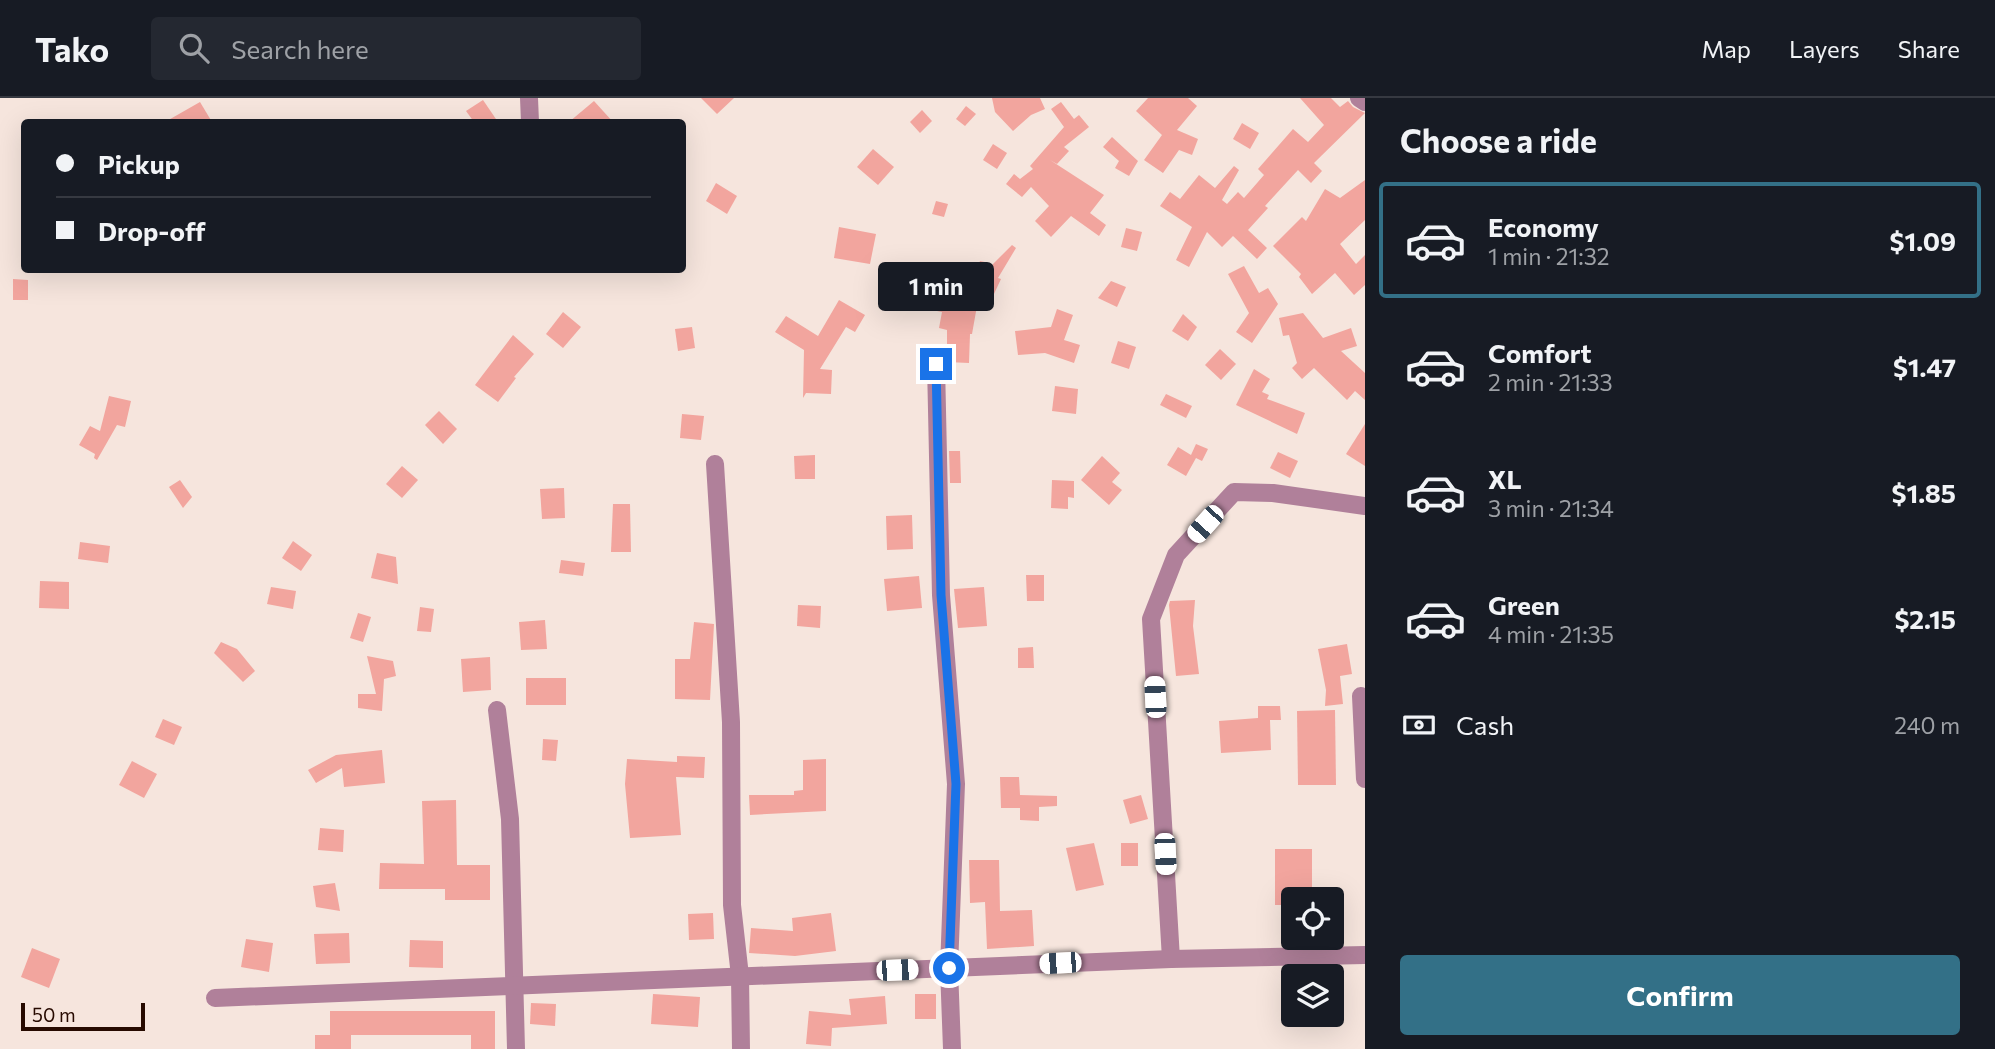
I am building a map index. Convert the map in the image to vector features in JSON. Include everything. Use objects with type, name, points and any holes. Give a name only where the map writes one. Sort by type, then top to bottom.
[{"type":"street","points":[[529,98],[530,119]]},
{"type":"street","points":[[1359,98],[1365,102]]},
{"type":"street","points":[[936,364],[941,595],[956,784],[949,968],[952,1049]]},
{"type":"street","points":[[715,464],[731,722],[732,905],[740,976],[741,1049]]},
{"type":"street","points":[[1171,959],[1151,619],[1177,555],[1234,492],[1273,493],[1365,506]]},
{"type":"street","points":[[1361,696],[1365,779]]},
{"type":"street","points":[[497,709],[510,819],[516,1049]]},
{"type":"street","points":[[215,998],[1171,959],[1365,955]]},
{"type":"building","points":[[701,98],[734,98],[717,114]]},
{"type":"building","points":[[992,98],[1040,98],[1045,109],[1031,115],[1013,131],[995,112]]},
{"type":"building","points":[[1148,98],[1188,98],[1197,106],[1177,130],[1198,139],[1192,155],[1179,150],[1163,173],[1144,160],[1162,135],[1136,111]]},
{"type":"building","points":[[1300,98],[1331,98],[1340,107],[1348,101],[1365,113],[1314,163],[1322,171],[1311,183],[1298,170],[1265,206],[1268,208],[1248,230],[1267,248],[1257,259],[1233,236],[1222,247],[1207,232],[1189,267],[1176,260],[1192,227],[1160,206],[1170,192],[1180,199],[1199,175],[1215,188],[1234,166],[1239,170],[1222,200],[1227,204],[1238,192],[1244,198],[1264,175],[1258,169],[1293,129],[1308,142],[1324,125]]},
{"type":"building","points":[[483,100],[496,119],[472,119],[466,111]]},
{"type":"building","points":[[594,101],[610,119],[573,119]]},
{"type":"building","points":[[200,102],[210,119],[170,119]]},
{"type":"building","points":[[1061,102],[1074,119],[1079,115],[1089,127],[1064,147],[1069,151],[1057,164],[1050,160],[1104,195],[1090,213],[1106,225],[1099,236],[1071,216],[1051,237],[1035,221],[1049,206],[1031,187],[1022,197],[1006,184],[1014,174],[1020,179],[1033,169],[1030,166],[1064,127],[1051,109]]},
{"type":"building","points":[[966,106],[976,114],[965,126],[956,119]]},
{"type":"building","points":[[922,110],[932,121],[920,133],[910,122]]},
{"type":"building","points":[[1242,123],[1259,133],[1250,149],[1233,139]]},
{"type":"building","points":[[1112,137],[1138,161],[1129,176],[1115,168],[1119,161],[1103,147]]},
{"type":"building","points":[[993,144],[1007,153],[997,169],[983,160]]},
{"type":"building","points":[[873,149],[894,167],[878,185],[857,167]]},
{"type":"building","points":[[1365,180],[1365,220],[1340,244],[1356,264],[1365,255],[1365,285],[1354,295],[1335,273],[1312,294],[1299,277],[1301,274],[1273,246],[1302,217],[1306,221],[1325,189],[1340,198]]},
{"type":"building","points":[[716,183],[737,196],[727,214],[706,201]]},
{"type":"building","points":[[936,201],[948,204],[944,217],[932,214]]},
{"type":"building","points":[[839,227],[876,234],[870,264],[834,258]]},
{"type":"building","points":[[1126,228],[1142,232],[1137,251],[1121,247]]},
{"type":"building","points":[[1012,245],[1016,248],[998,278],[1001,279],[994,294],[980,289],[970,334],[969,363],[947,362],[947,330],[939,328],[942,312],[882,300],[886,280],[945,293],[945,290],[966,294],[980,261],[985,262],[983,274]]},
{"type":"building","points":[[1244,266],[1259,293],[1268,288],[1278,304],[1252,343],[1236,332],[1249,313],[1228,274]]},
{"type":"building","points":[[13,279],[28,280],[28,300],[13,300]]},
{"type":"building","points":[[1111,281],[1126,287],[1117,307],[1098,298]]},
{"type":"building","points":[[839,300],[865,315],[855,332],[846,327],[820,369],[832,370],[831,394],[806,393],[803,398],[804,350],[775,332],[786,316],[818,336]]},
{"type":"building","points":[[1057,309],[1073,315],[1064,340],[1080,345],[1074,363],[1045,353],[1018,355],[1015,331],[1051,327]]},
{"type":"building","points":[[563,312],[581,327],[563,348],[546,334]]},
{"type":"building","points":[[1303,313],[1323,338],[1351,328],[1357,346],[1341,351],[1365,373],[1365,400],[1355,391],[1347,400],[1314,368],[1302,379],[1292,368],[1297,363],[1289,335],[1283,336],[1279,318]]},
{"type":"building","points":[[1183,314],[1197,327],[1188,341],[1172,331]]},
{"type":"building","points":[[692,327],[695,348],[678,351],[675,329]]},
{"type":"building","points":[[513,335],[534,354],[514,377],[516,378],[498,402],[475,385]]},
{"type":"building","points":[[1118,341],[1136,347],[1129,369],[1111,363]]},
{"type":"building","points":[[1220,349],[1236,364],[1221,380],[1205,365]]},
{"type":"building","points":[[1254,369],[1270,379],[1262,392],[1269,395],[1267,399],[1305,413],[1297,434],[1236,405]]},
{"type":"building","points":[[1055,386],[1078,389],[1076,414],[1052,411]]},
{"type":"building","points":[[1166,394],[1192,406],[1186,418],[1160,405]]},
{"type":"building","points":[[109,396],[131,401],[125,427],[117,425],[97,460],[94,458],[95,454],[79,445],[90,426],[100,431]]},
{"type":"building","points":[[439,411],[457,429],[443,444],[425,425]]},
{"type":"building","points":[[682,414],[704,416],[701,440],[680,438]]},
{"type":"building","points":[[1365,424],[1365,466],[1346,454]]},
{"type":"building","points":[[1196,444],[1208,449],[1202,461],[1196,458],[1186,476],[1167,465],[1178,447],[1191,455]]},
{"type":"building","points":[[949,451],[960,451],[961,483],[950,483]]},
{"type":"building","points":[[1278,452],[1298,461],[1290,478],[1270,468]]},
{"type":"building","points":[[815,455],[815,479],[795,479],[794,456]]},
{"type":"building","points":[[1102,456],[1120,473],[1112,482],[1122,490],[1109,505],[1081,480]]},
{"type":"building","points":[[402,466],[418,480],[402,498],[386,484]]},
{"type":"building","points":[[180,480],[192,497],[183,508],[169,487]]},
{"type":"building","points":[[1052,480],[1074,481],[1074,498],[1068,497],[1068,509],[1051,508]]},
{"type":"building","points":[[564,488],[565,518],[542,519],[540,489]]},
{"type":"building","points":[[613,504],[630,504],[631,552],[611,552]]},
{"type":"building","points":[[912,515],[913,549],[887,550],[886,516]]},
{"type":"building","points":[[293,541],[312,555],[301,571],[282,558]]},
{"type":"building","points":[[80,542],[110,546],[108,563],[78,559]]},
{"type":"building","points":[[377,553],[396,557],[398,584],[371,578]]},
{"type":"building","points":[[561,560],[585,563],[583,576],[559,573]]},
{"type":"building","points":[[1026,575],[1044,575],[1044,601],[1027,601]]},
{"type":"building","points":[[919,576],[922,608],[887,611],[884,579]]},
{"type":"building","points":[[40,581],[69,582],[69,609],[39,608]]},
{"type":"building","points":[[271,587],[296,591],[293,609],[267,604]]},
{"type":"building","points":[[984,587],[987,626],[958,628],[954,589]]},
{"type":"building","points":[[1195,600],[1193,626],[1199,674],[1176,676],[1170,601]]},
{"type":"building","points":[[798,605],[821,606],[820,628],[797,626]]},
{"type":"building","points":[[420,607],[434,609],[431,632],[417,631]]},
{"type":"building","points":[[358,613],[371,617],[363,642],[350,638]]},
{"type":"building","points":[[545,620],[547,649],[521,650],[519,622]]},
{"type":"building","points":[[694,622],[714,624],[710,700],[675,699],[675,659],[690,659]]},
{"type":"building","points":[[221,642],[237,649],[255,671],[243,682],[214,653]]},
{"type":"building","points":[[1347,644],[1352,674],[1340,676],[1343,704],[1325,706],[1326,690],[1318,649]]},
{"type":"building","points":[[1033,647],[1034,668],[1018,668],[1018,648]]},
{"type":"building","points":[[367,656],[393,661],[396,676],[384,679],[382,711],[358,708],[358,694],[376,694]]},
{"type":"building","points":[[490,657],[491,690],[463,692],[461,659]]},
{"type":"building","points":[[526,678],[566,678],[566,705],[526,705]]},
{"type":"building","points":[[1258,706],[1280,706],[1281,720],[1270,720],[1271,750],[1221,753],[1219,721],[1258,718]]},
{"type":"building","points":[[1335,710],[1336,785],[1298,785],[1297,711]]},
{"type":"building","points":[[163,719],[182,727],[174,745],[155,737]]},
{"type":"building","points":[[543,739],[558,740],[556,761],[542,760]]},
{"type":"building","points":[[382,750],[385,783],[344,787],[342,768],[316,783],[308,770],[336,755]]},
{"type":"building","points":[[677,756],[705,757],[704,778],[676,777],[681,835],[630,838],[625,784],[627,759],[677,762]]},
{"type":"building","points":[[826,759],[826,811],[750,815],[749,795],[794,795],[794,791],[803,790],[803,760]]},
{"type":"building","points":[[132,761],[157,774],[144,798],[119,785]]},
{"type":"building","points":[[1000,777],[1019,777],[1020,795],[1057,796],[1057,806],[1039,807],[1039,821],[1020,820],[1020,808],[1001,808]]},
{"type":"building","points":[[1141,795],[1148,819],[1130,824],[1123,800]]},
{"type":"building","points":[[456,800],[457,865],[490,865],[490,900],[445,900],[445,889],[379,889],[380,863],[424,864],[422,801]]},
{"type":"building","points":[[320,828],[344,830],[343,852],[318,850]]},
{"type":"building","points":[[1094,843],[1104,885],[1076,891],[1066,848]]},
{"type":"building","points":[[1121,843],[1138,843],[1138,866],[1121,866]]},
{"type":"building","points":[[1275,849],[1312,849],[1312,887],[1281,887],[1281,905],[1275,905]]},
{"type":"building","points":[[969,860],[999,860],[1000,911],[1032,910],[1034,946],[987,949],[985,902],[970,903]]},
{"type":"building","points":[[335,883],[340,911],[316,907],[313,886]]},
{"type":"building","points":[[713,913],[714,939],[689,940],[688,914]]},
{"type":"building","points":[[831,913],[836,951],[795,956],[749,953],[751,928],[793,931],[792,918]]},
{"type":"building","points":[[349,933],[350,963],[316,964],[314,934]]},
{"type":"building","points":[[246,939],[273,943],[269,972],[241,967]]},
{"type":"building","points":[[410,940],[443,941],[443,968],[409,967]]},
{"type":"building","points":[[32,948],[60,959],[49,988],[21,977]]},
{"type":"building","points":[[653,994],[700,997],[698,1027],[651,1024]]},
{"type":"building","points":[[915,994],[936,994],[936,1019],[915,1019]]},
{"type":"building","points":[[885,996],[887,1024],[832,1028],[831,1046],[806,1044],[809,1011],[851,1015],[849,999]]},
{"type":"building","points":[[531,1003],[556,1004],[555,1026],[530,1024]]},
{"type":"building","points":[[330,1011],[495,1011],[495,1049],[471,1049],[471,1035],[351,1035],[351,1049],[315,1049],[315,1035],[330,1035]]},
{"type":"route","points":[[936,364],[941,595],[956,784],[949,968]]}]
